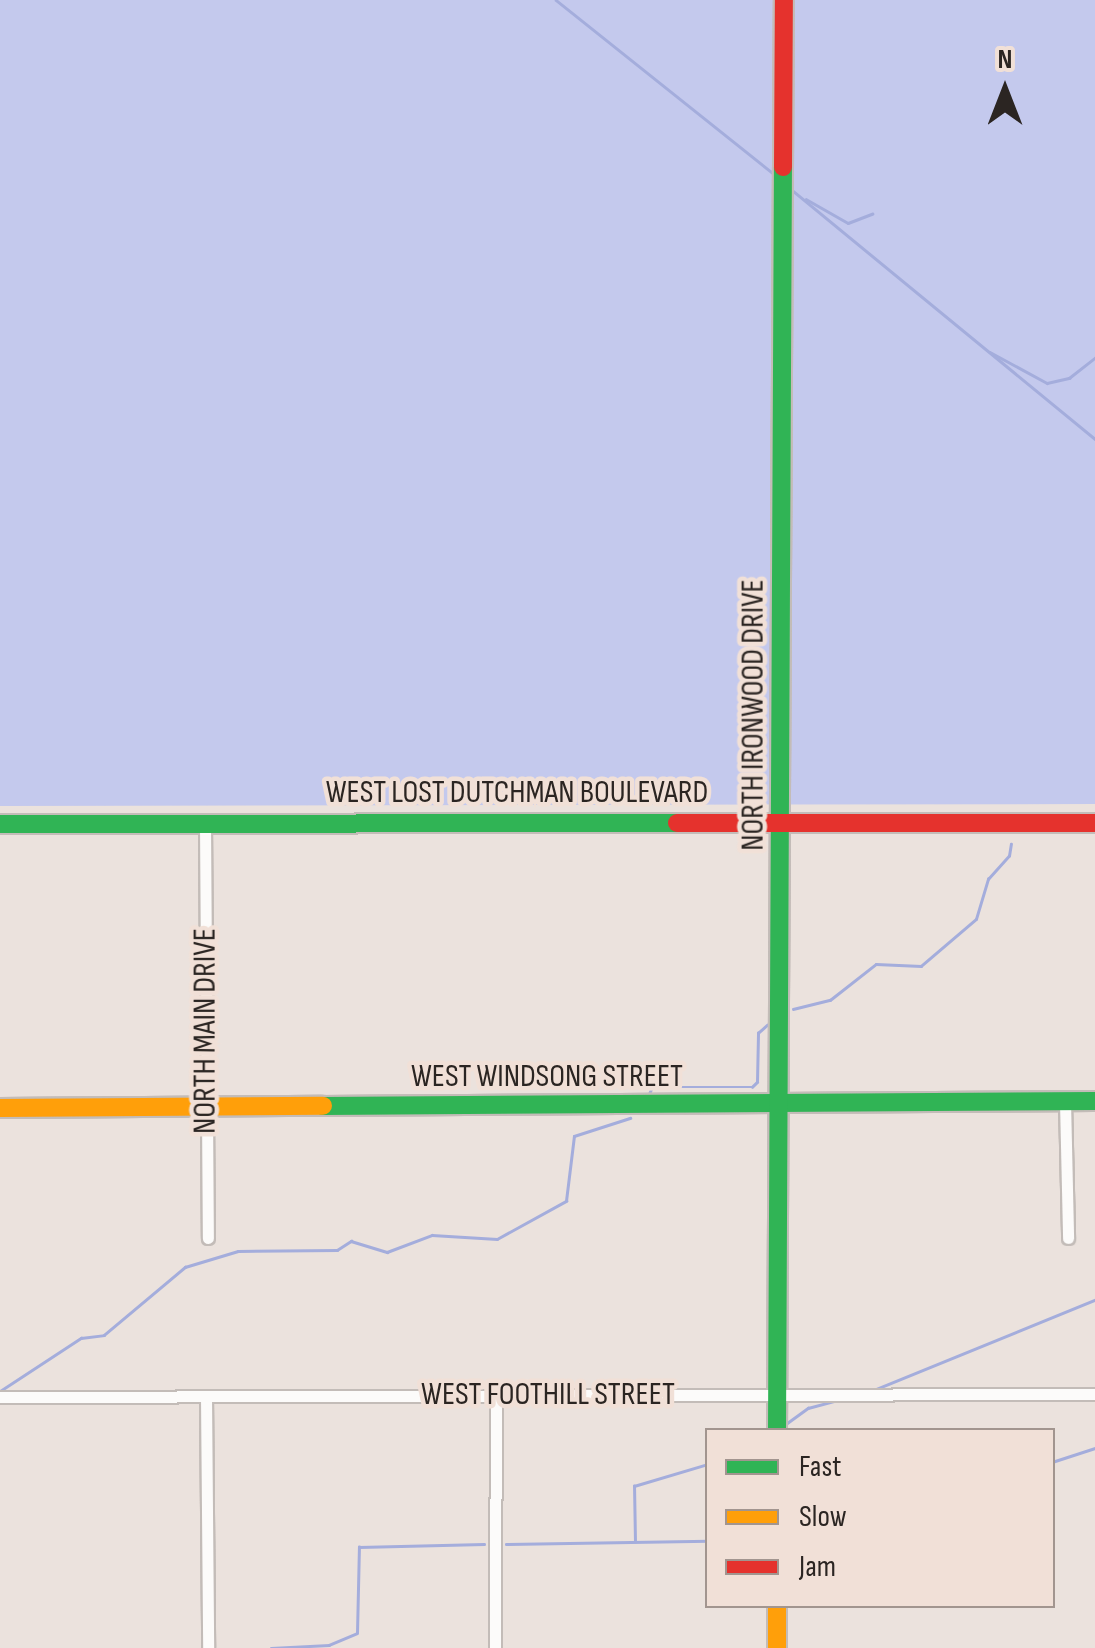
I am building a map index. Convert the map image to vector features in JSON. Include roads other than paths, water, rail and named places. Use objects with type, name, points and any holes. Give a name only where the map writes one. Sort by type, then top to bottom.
[{"type":"street","name":"NORTH IRONWOOD DRIVE","points":[[777,1428],[776,1105],[784,822],[784,0]]},
{"type":"street","name":"WEST LOST DUTCHMAN BOULEVARD","points":[[0,824],[1095,823]]},
{"type":"street","name":"NORTH MAIN DRIVE","points":[[206,824],[208,1238]]},
{"type":"street","points":[[1065,1101],[1068,1238]]},
{"type":"street","name":"WEST WINDSONG STREET","points":[[0,1108],[1095,1101]]},
{"type":"street","name":"WEST FOOTHILL STREET","points":[[0,1396],[1095,1394]]},
{"type":"street","points":[[495,1648],[496,1395]]},
{"type":"street","points":[[206,1396],[208,1648]]},
{"type":"street","points":[[776,1608],[777,1648]]},
{"type":"waterway","points":[[556,0],[775,175]]},
{"type":"waterway","points":[[792,190],[1095,439]]},
{"type":"waterway","points":[[806,199],[848,223],[872,214]]},
{"type":"waterway","points":[[990,352],[1047,383],[1069,378],[1095,358]]},
{"type":"waterway","points":[[793,1009],[830,1000],[876,964],[921,966],[976,919],[988,879],[1009,856],[1011,844]]},
{"type":"waterway","points":[[649,1094],[652,1087],[752,1087],[757,1082],[758,1033],[767,1025]]},
{"type":"waterway","points":[[0,1391],[81,1338],[104,1335],[185,1267],[238,1251],[337,1250],[351,1241],[387,1252],[432,1235],[497,1239],[566,1201],[574,1136],[630,1118]]},
{"type":"waterway","points":[[874,1390],[1095,1300]]},
{"type":"waterway","points":[[783,1426],[808,1408],[838,1400]]},
{"type":"waterway","points":[[1055,1461],[1095,1448]]},
{"type":"waterway","points":[[635,1542],[634,1486],[705,1465]]},
{"type":"waterway","points":[[506,1544],[705,1541]]},
{"type":"waterway","points":[[271,1648],[329,1645],[357,1633],[359,1547],[484,1544]]}]
